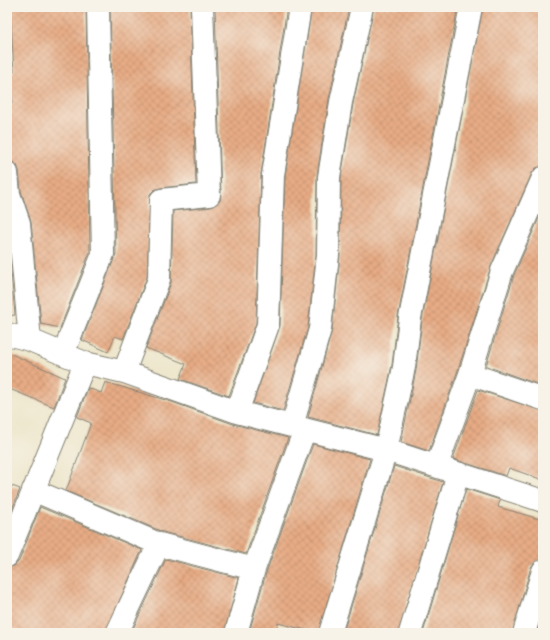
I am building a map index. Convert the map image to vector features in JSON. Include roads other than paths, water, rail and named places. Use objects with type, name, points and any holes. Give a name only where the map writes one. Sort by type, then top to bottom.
[{"type":"street","points":[[64,354],[103,254],[98,7]]},
{"type":"street","points":[[124,372],[159,279],[161,200],[209,195],[202,7]]},
{"type":"street","points":[[237,412],[268,325],[273,175],[300,7]]},
{"type":"street","points":[[236,633],[254,569],[298,427],[320,329],[328,255],[330,177],[341,102],[362,7]]},
{"type":"street","points":[[330,633],[386,450],[404,367],[412,311],[470,7]]},
{"type":"street","points":[[7,173],[10,194],[19,223],[30,340]]},
{"type":"street","points":[[437,465],[470,374],[502,271],[543,178]]},
{"type":"street","points":[[7,334],[30,340],[86,363],[124,372],[237,412],[386,450],[437,465],[458,474],[543,501]]},
{"type":"street","points":[[7,556],[86,363]]},
{"type":"street","points":[[470,374],[543,399]]},
{"type":"street","points":[[410,633],[458,474]]},
{"type":"street","points":[[34,490],[159,544],[254,569]]},
{"type":"street","points":[[117,633],[159,544]]},
{"type":"street","points":[[524,633],[543,571]]}]
